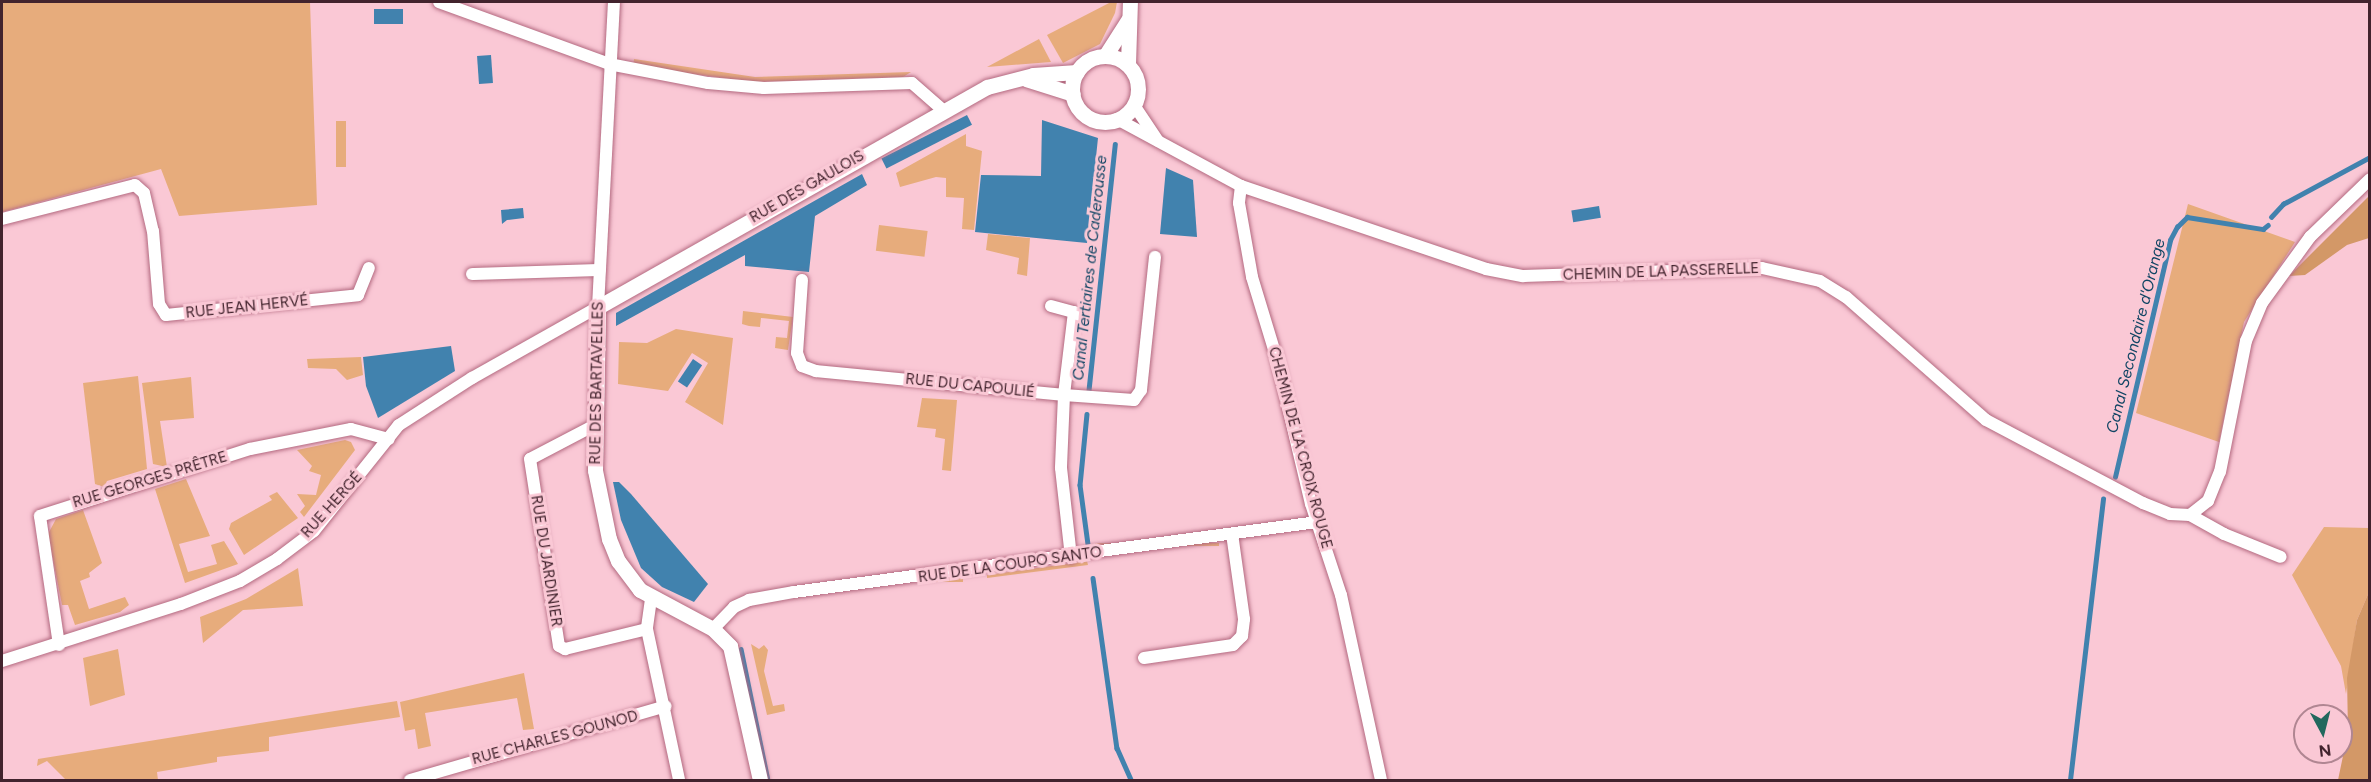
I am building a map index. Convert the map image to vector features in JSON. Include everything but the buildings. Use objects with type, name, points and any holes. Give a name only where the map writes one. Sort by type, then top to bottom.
[{"type":"street","points":[[439,2],[609,64],[764,88],[912,83],[943,110]]},
{"type":"street","name":"RUE DES BARTAVELLES","points":[[614,2],[598,307],[595,470],[609,539],[627,576],[651,599],[723,636],[736,658],[760,780]]},
{"type":"street","points":[[1117,119],[1134,105],[1138,84],[1128,64],[1130,2]]},
{"type":"street","points":[[1105,56],[1129,18]]},
{"type":"street","points":[[1020,77],[1073,94],[1077,72],[1084,63],[1105,56],[1128,64]]},
{"type":"street","points":[[1020,77],[1077,72]]},
{"type":"street","name":"RUE DES GAULOIS","points":[[598,307],[943,110],[987,87],[1020,77]]},
{"type":"street","name":"CHEMIN DE LA PASSERELLE","points":[[1073,94],[1084,114],[1106,122],[1117,119],[1241,186],[1486,269],[1523,276],[1762,268],[1820,281],[1846,297],[1986,420],[2143,503],[2170,514],[2190,515],[2235,539],[2281,557]]},
{"type":"street","name":"CHEMIN DE LA PASSERELLE","points":[[1134,105],[1160,144]]},
{"type":"street","points":[[2190,515],[2208,501],[2220,472],[2246,341],[2262,303],[2310,237],[2370,179]]},
{"type":"street","name":"RUE JEAN HERVÉ","points":[[2,219],[135,185],[144,193],[153,231],[159,304],[166,315],[358,295],[369,268]]},
{"type":"street","name":"CHEMIN DE LA CROIX ROUGE","points":[[1241,186],[1239,203],[1252,277],[1317,522],[1341,595],[1381,780]]},
{"type":"street","points":[[1064,395],[1123,401],[1139,396],[1155,257]]},
{"type":"street","points":[[472,274],[600,270]]},
{"type":"street","name":"RUE DU CAPOULIÉ","points":[[802,280],[797,353],[802,366],[816,371],[1064,395]]},
{"type":"street","points":[[1051,306],[1074,312],[1064,395],[1061,468],[1071,557]]},
{"type":"street","name":"RUE HERGÉ","points":[[2,661],[59,645],[181,604],[240,581],[277,559],[314,531],[399,425],[431,403],[598,307]]},
{"type":"street","name":"RUE DU JARDINIER","points":[[595,425],[530,459],[559,646],[565,649],[647,629]]},
{"type":"street","name":"RUE GEORGES PRÊTRE","points":[[59,645],[40,516],[250,450],[351,429],[389,439]]},
{"type":"street","name":"RUE DE LA COUPO SANTO","points":[[713,629],[734,607],[749,600],[1317,522]]},
{"type":"street","points":[[1144,658],[1233,645],[1242,636],[1244,619],[1232,534]]},
{"type":"street","points":[[651,599],[647,629],[666,706],[679,780]]},
{"type":"street","name":"RUE CHARLES GOUNOD","points":[[410,780],[666,706]]},
{"type":"shaded area","points":[[2,2],[310,2],[317,205],[179,216],[161,169],[2,212]]},
{"type":"shaded area","points":[[1111,2],[1117,2],[1115,13],[1100,44],[1063,63],[1047,35]]},
{"type":"shaded area","points":[[1039,39],[1051,62],[987,67]]},
{"type":"shaded area","points":[[634,59],[755,77],[911,72],[903,77],[754,82],[633,66]]},
{"type":"shaded area","points":[[336,121],[346,121],[346,167],[336,167]]},
{"type":"shaded area","points":[[966,134],[966,146],[982,151],[974,230],[962,229],[964,198],[946,197],[946,178],[936,177],[900,187],[896,173]]},
{"type":"shaded area","points":[[2369,196],[2369,238],[2347,245],[2305,275],[2289,276]]},
{"type":"shaded area","points":[[2188,204],[2295,242],[2244,322],[2219,442],[2136,413]]},
{"type":"shaded area","points":[[879,225],[928,231],[924,257],[876,251]]},
{"type":"shaded area","points":[[988,234],[1030,238],[1027,276],[1017,274],[1019,258],[986,250]]},
{"type":"shaded area","points":[[743,311],[793,317],[788,350],[775,348],[776,337],[787,338],[789,321],[761,318],[760,327],[749,326],[742,324]]},
{"type":"shaded area","points":[[676,329],[733,338],[723,425],[685,402],[708,363],[692,353],[668,391],[618,384],[619,342],[647,343]]},
{"type":"shaded area","points":[[361,357],[363,375],[347,380],[336,369],[308,368],[307,359]]},
{"type":"shaded area","points":[[138,376],[147,469],[107,481],[104,487],[95,484],[83,383]]},
{"type":"shaded area","points":[[191,377],[194,418],[160,421],[167,467],[153,464],[142,383]]},
{"type":"shaded area","points":[[922,398],[957,400],[951,471],[942,470],[945,439],[935,437],[936,429],[917,427]]},
{"type":"shaded area","points":[[345,440],[351,442],[355,450],[304,517],[300,512],[305,506],[297,494],[316,495],[321,475],[309,471],[312,466],[297,450]]},
{"type":"shaded area","points":[[186,479],[210,536],[179,544],[188,572],[217,564],[211,545],[224,541],[238,564],[185,583],[155,489]]},
{"type":"shaded area","points":[[277,492],[298,518],[244,555],[229,529],[231,523],[272,500],[269,496]]},
{"type":"shaded area","points":[[83,510],[102,563],[89,573],[90,577],[80,581],[89,609],[125,597],[129,605],[120,612],[75,625],[68,605],[62,605],[48,534],[56,519]]},
{"type":"shaded area","points":[[2324,527],[2369,528],[2369,592],[2357,620],[2346,694],[2341,666],[2292,575]]},
{"type":"shaded area","points":[[1095,543],[1219,543],[1219,546],[1095,546]]},
{"type":"shaded area","points":[[1087,561],[1088,565],[987,578],[987,575]]},
{"type":"shaded area","points":[[298,568],[303,606],[243,610],[203,643],[200,617],[246,599]]},
{"type":"shaded area","points":[[859,578],[963,578],[963,582],[859,582]]},
{"type":"shaded area","points":[[2369,592],[2369,780],[2338,780],[2341,764],[2353,764],[2353,704],[2347,704],[2347,678],[2357,620]]},
{"type":"shaded area","points":[[751,644],[759,649],[764,645],[768,650],[764,671],[773,706],[784,704],[785,711],[767,715]]},
{"type":"shaded area","points":[[118,649],[125,695],[90,706],[83,658]]},
{"type":"shaded area","points":[[524,673],[534,729],[523,730],[517,698],[425,713],[431,746],[418,749],[415,729],[405,731],[400,702]]},
{"type":"shaded area","points":[[397,701],[400,717],[269,737],[269,751],[217,757],[217,762],[157,772],[158,780],[66,780],[47,761],[37,766],[38,759]]},
{"type":"water","points":[[374,9],[403,9],[403,24],[374,24]]},
{"type":"water","points":[[491,55],[493,83],[479,84],[477,56]]},
{"type":"water","points":[[967,115],[972,125],[886,168],[881,159]]},
{"type":"water","points":[[1042,120],[1098,138],[1087,243],[975,232],[981,175],[1041,176]]},
{"type":"water","points":[[1166,168],[1193,180],[1197,237],[1160,234]]},
{"type":"water","points":[[862,174],[867,185],[815,216],[809,272],[745,266],[745,255],[616,326],[616,313]]},
{"type":"water","points":[[1599,206],[1601,218],[1573,222],[1571,210]]},
{"type":"water","points":[[523,208],[524,218],[507,220],[502,224],[501,210]]},
{"type":"water","points":[[451,346],[455,371],[378,418],[366,386],[363,357]]},
{"type":"water","points":[[693,359],[702,365],[687,388],[678,381]]},
{"type":"water","points":[[613,482],[619,482],[631,494],[708,584],[694,602],[662,587],[641,568],[621,520]]},
{"type":"waterway","name":"Canal Tertiaires de Caderousse","points":[[1088,395],[1115,144]]},
{"type":"waterway","name":"Canal Secondaire d'Orange","points":[[2271,217],[2283,204],[2370,157]]},
{"type":"waterway","name":"Canal Secondaire d'Orange","points":[[2115,477],[2170,240],[2177,227],[2187,217],[2263,229],[2268,225]]},
{"type":"waterway","name":"Canal Tertiaires de Caderousse","points":[[1087,414],[1080,485],[1088,544]]},
{"type":"waterway","name":"Canal Secondaire d'Orange","points":[[2070,780],[2103,499]]},
{"type":"waterway","name":"Canal Tertiaires de Caderousse","points":[[1093,578],[1117,748],[1131,780]]},
{"type":"waterway","points":[[741,649],[768,780]]}]
